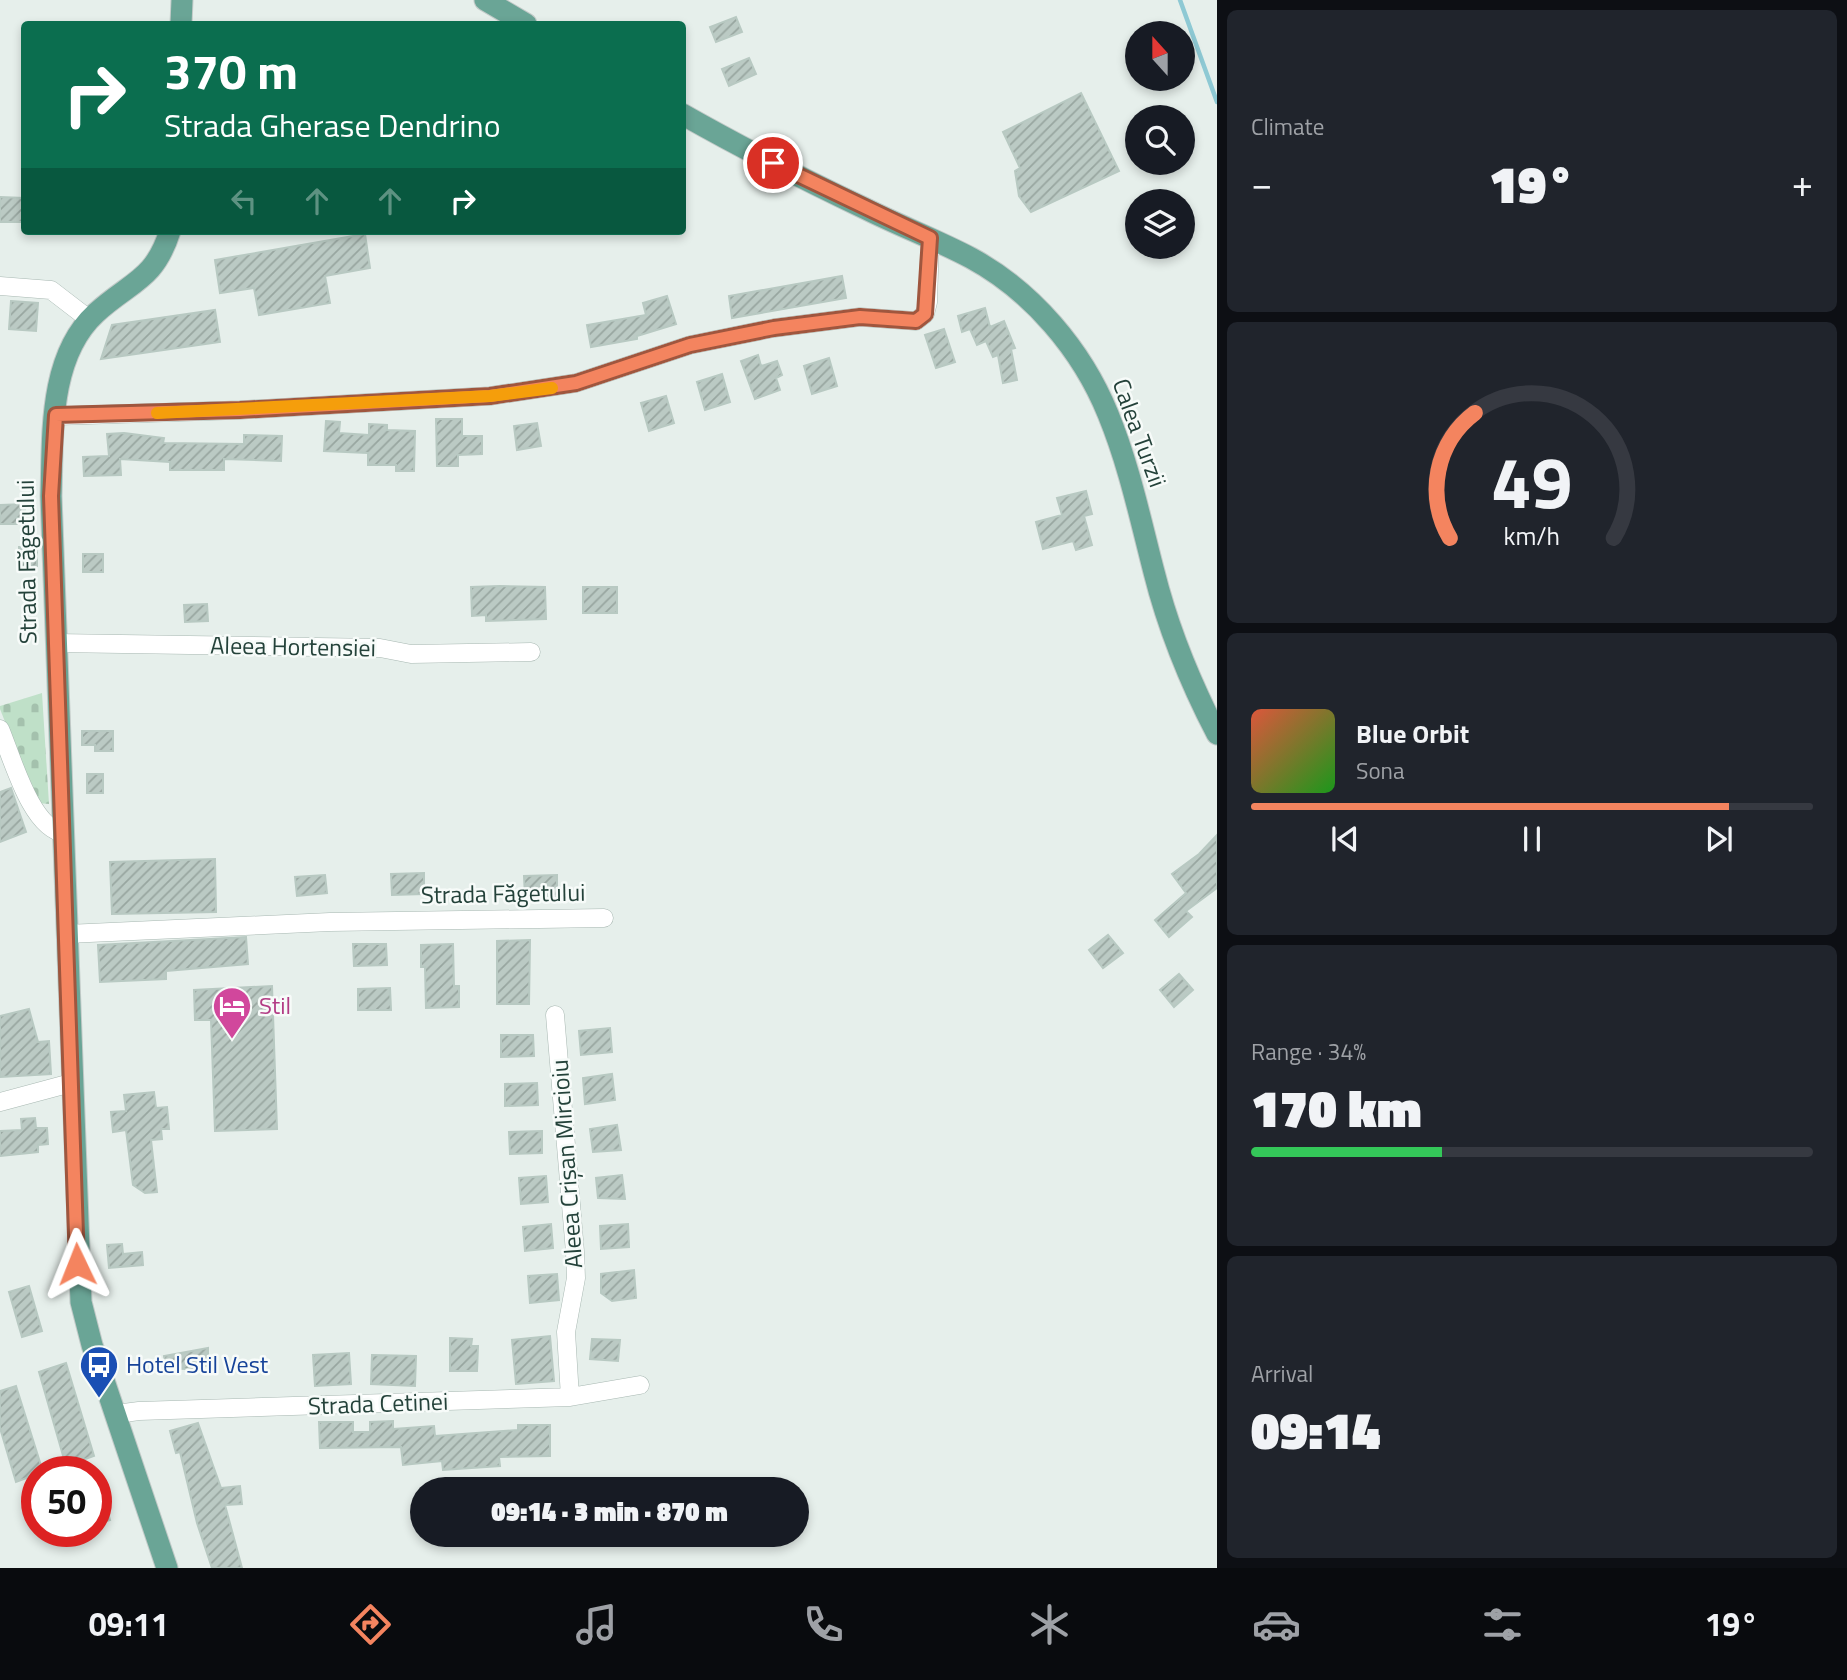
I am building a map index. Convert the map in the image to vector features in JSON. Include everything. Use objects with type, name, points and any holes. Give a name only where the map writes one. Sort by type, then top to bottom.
[{"type":"main road","points":[[181,21],[182,0]]},
{"type":"main road","points":[[485,0],[521,21]]},
{"type":"main road","name":"Calea Turzii","points":[[686,116],[756,155],[973,259],[1012,286],[1052,324],[1091,379],[1120,446],[1174,637],[1217,734]]},
{"type":"main road","name":"Strada Făgetului","points":[[167,1568],[81,1302],[51,496],[56,415],[63,365],[90,320],[148,273],[160,259],[169,235]]},
{"type":"street","points":[[56,415],[240,410],[490,396],[576,383],[690,345],[774,328],[860,317],[916,321],[925,314],[928,302],[930,238]]},
{"type":"street","points":[[0,286],[51,290],[90,320]]},
{"type":"street","name":"Aleea Hortensiei","points":[[55,643],[380,648],[411,654],[531,652]]},
{"type":"street","points":[[0,729],[40,821],[54,832],[64,833]]},
{"type":"street","name":"Strada Făgetului","points":[[67,933],[330,922],[604,918]]},
{"type":"street","name":"Aleea Crișan Mircioiu","points":[[555,1015],[575,1252],[576,1278],[566,1332],[570,1397]]},
{"type":"street","points":[[0,1102],[71,1083]]},
{"type":"street","name":"Strada Cetinei","points":[[116,1415],[139,1411],[570,1397],[640,1385]]},
{"type":"green space","points":[[42,693],[49,804],[37,803],[0,709],[0,706]]},
{"type":"building","points":[[736,17],[742,32],[716,42],[710,27]]},
{"type":"building","points":[[749,58],[756,74],[729,86],[722,69]]},
{"type":"building","points":[[1081,93],[1119,171],[1031,212],[1019,196],[1015,171],[1020,168],[1003,132]]},
{"type":"building","points":[[0,197],[21,198],[21,222],[0,222]]},
{"type":"building","points":[[365,235],[370,268],[325,276],[330,303],[259,315],[254,288],[220,293],[215,260]]},
{"type":"building","points":[[842,276],[846,298],[732,318],[729,296]]},
{"type":"building","points":[[667,296],[676,324],[637,336],[637,339],[591,347],[587,325],[646,315],[643,303]]},
{"type":"building","points":[[11,301],[38,303],[36,331],[9,329]]},
{"type":"building","points":[[985,308],[990,327],[1004,321],[1015,348],[1011,349],[1017,380],[1003,383],[998,355],[993,357],[986,341],[977,345],[970,329],[962,332],[958,316]]},
{"type":"building","points":[[215,310],[220,342],[101,359],[112,325]]},
{"type":"building","points":[[944,329],[955,362],[936,368],[925,335]]},
{"type":"building","points":[[758,355],[761,366],[777,361],[782,375],[776,378],[780,390],[755,399],[741,361]]},
{"type":"building","points":[[829,358],[837,386],[812,394],[804,366]]},
{"type":"building","points":[[722,374],[730,402],[705,410],[697,382]]},
{"type":"building","points":[[666,396],[674,423],[649,431],[641,403]]},
{"type":"building","points":[[436,419],[462,419],[462,436],[482,436],[482,454],[458,455],[458,466],[437,466]]},
{"type":"building","points":[[326,421],[340,422],[339,433],[369,435],[369,424],[387,425],[387,430],[415,431],[414,471],[396,471],[396,465],[368,465],[368,453],[324,451]]},
{"type":"building","points":[[537,423],[541,446],[517,450],[514,426]]},
{"type":"building","points":[[124,433],[164,438],[163,443],[244,444],[244,435],[282,436],[281,461],[224,459],[224,470],[170,470],[170,462],[120,459],[121,475],[84,476],[83,457],[109,456],[107,434]]},
{"type":"building","points":[[1086,491],[1092,514],[1084,516],[1092,545],[1076,550],[1073,541],[1043,549],[1036,522],[1062,515],[1057,498]]},
{"type":"building","points":[[25,504],[25,518],[17,518],[17,524],[0,524],[0,505]]},
{"type":"building","points":[[19,547],[37,547],[37,566],[19,567]]},
{"type":"building","points":[[83,554],[103,554],[103,572],[83,572]]},
{"type":"building","points":[[471,587],[545,587],[546,619],[486,621],[486,615],[472,616]]},
{"type":"building","points":[[583,587],[617,587],[617,613],[583,613]]},
{"type":"building","points":[[207,604],[208,621],[185,622],[184,605]]},
{"type":"building","points":[[82,731],[113,731],[113,751],[95,751],[95,745],[82,745]]},
{"type":"building","points":[[87,774],[103,774],[103,793],[87,793]]},
{"type":"building","points":[[11,788],[26,832],[0,842],[0,792]]},
{"type":"building","points":[[1217,835],[1217,888],[1186,911],[1192,917],[1169,937],[1155,920],[1186,893],[1172,874],[1199,854]]},
{"type":"building","points":[[215,859],[216,912],[112,914],[110,862]]},
{"type":"building","points":[[424,873],[424,894],[392,895],[391,874]]},
{"type":"building","points":[[325,875],[327,893],[297,896],[295,877]]},
{"type":"building","points":[[557,875],[557,896],[525,897],[524,876]]},
{"type":"building","points":[[1108,935],[1123,953],[1103,968],[1089,950]]},
{"type":"building","points":[[246,937],[248,964],[166,971],[166,979],[100,982],[98,945]]},
{"type":"building","points":[[530,940],[529,1004],[497,1004],[497,941]]},
{"type":"building","points":[[353,944],[386,944],[387,965],[354,966]]},
{"type":"building","points":[[453,944],[454,986],[459,986],[459,1007],[426,1008],[425,967],[421,967],[421,945]]},
{"type":"building","points":[[1179,974],[1193,990],[1174,1007],[1160,990]]},
{"type":"building","points":[[272,986],[277,1129],[215,1131],[211,1020],[195,1020],[194,990]]},
{"type":"building","points":[[390,988],[391,1010],[358,1010],[358,989]]},
{"type":"building","points":[[29,1009],[38,1042],[49,1041],[51,1074],[0,1077],[0,1016]]},
{"type":"building","points":[[610,1028],[612,1052],[581,1055],[579,1031]]},
{"type":"building","points":[[501,1035],[533,1035],[534,1056],[501,1057]]},
{"type":"building","points":[[612,1074],[615,1100],[585,1104],[583,1078]]},
{"type":"building","points":[[537,1083],[538,1105],[505,1106],[505,1084]]},
{"type":"building","points":[[154,1092],[156,1108],[167,1107],[169,1129],[161,1129],[162,1139],[151,1140],[157,1192],[145,1193],[133,1185],[126,1130],[113,1132],[111,1112],[126,1111],[124,1095]]},
{"type":"building","points":[[35,1118],[36,1128],[47,1128],[48,1144],[38,1145],[38,1152],[0,1156],[0,1131],[22,1130],[21,1119]]},
{"type":"building","points":[[617,1125],[621,1150],[593,1152],[590,1129]]},
{"type":"building","points":[[542,1131],[542,1153],[510,1154],[509,1132]]},
{"type":"building","points":[[622,1175],[625,1199],[598,1198],[596,1178]]},
{"type":"building","points":[[546,1176],[548,1202],[521,1204],[519,1178]]},
{"type":"building","points":[[551,1224],[553,1248],[525,1251],[523,1227]]},
{"type":"building","points":[[628,1224],[629,1247],[601,1249],[600,1226]]},
{"type":"building","points":[[122,1244],[123,1254],[142,1252],[143,1265],[109,1268],[107,1245]]},
{"type":"building","points":[[634,1270],[636,1298],[612,1301],[601,1293],[601,1274]]},
{"type":"building","points":[[557,1274],[559,1300],[530,1303],[528,1276]]},
{"type":"building","points":[[29,1286],[42,1331],[22,1337],[9,1292]]},
{"type":"building","points":[[550,1336],[554,1381],[516,1384],[512,1340]]},
{"type":"building","points":[[450,1338],[472,1339],[471,1346],[478,1346],[477,1371],[450,1371]]},
{"type":"building","points":[[592,1339],[620,1340],[618,1361],[590,1359]]},
{"type":"building","points":[[208,1348],[208,1366],[200,1366],[193,1374],[186,1369],[166,1368],[164,1356]]},
{"type":"building","points":[[349,1353],[351,1384],[315,1386],[313,1355]]},
{"type":"building","points":[[372,1355],[416,1356],[415,1386],[371,1384]]},
{"type":"building","points":[[66,1363],[94,1456],[63,1456],[39,1372]]},
{"type":"building","points":[[16,1386],[38,1456],[21,1456],[21,1480],[16,1482],[0,1428],[0,1391]]},
{"type":"building","points":[[393,1421],[393,1429],[434,1426],[435,1436],[518,1430],[518,1425],[550,1425],[550,1456],[499,1457],[500,1466],[443,1470],[442,1461],[403,1465],[401,1447],[320,1448],[319,1422],[353,1422],[353,1432],[370,1432],[370,1422]]},
{"type":"building","points":[[198,1423],[221,1488],[240,1486],[242,1504],[225,1505],[242,1568],[212,1568],[197,1523],[180,1452],[176,1453],[170,1431]]},
{"type":"waterway","points":[[1180,0],[1217,102]]},
{"type":"slow traffic","points":[[157,413],[490,396],[552,388]]},
{"type":"place","name":"Stil","points":[[232,1040]]},
{"type":"place","name":"Hotel Stil Vest","points":[[99,1399]]},
{"type":"route","points":[[77,1264],[51,496],[56,415],[240,410],[490,396],[576,383],[690,345],[774,328],[860,317],[916,321],[925,314],[928,302],[926,283],[930,238],[773,163]]}]
